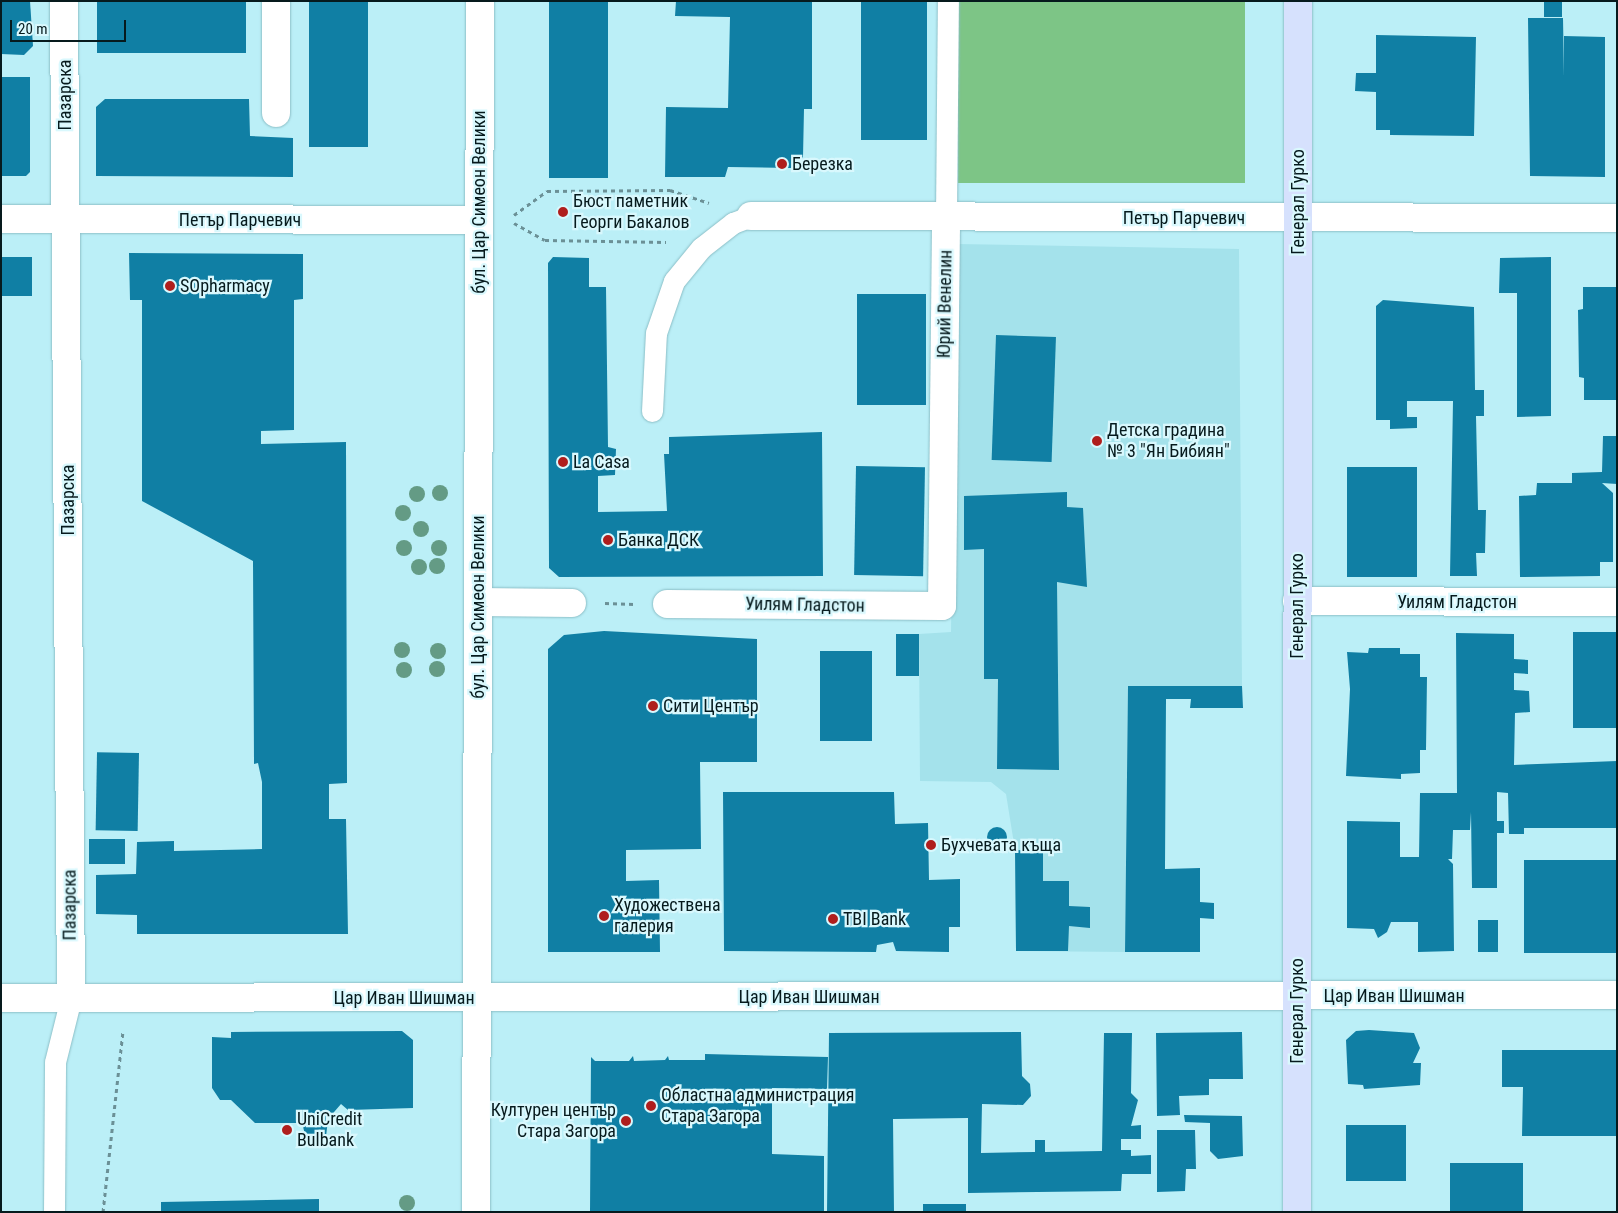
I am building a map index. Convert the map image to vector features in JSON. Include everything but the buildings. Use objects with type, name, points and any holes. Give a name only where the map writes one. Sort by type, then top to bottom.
[{"type":"main road","name":"Генерал Гурко","points":[[1297,1212],[1298,1]]},
{"type":"street","name":"Пазарска","points":[[64,1],[71,998]]},
{"type":"street","points":[[276,1],[276,113]]},
{"type":"street","name":"бул. Цар Симеон Велики","points":[[476,1212],[480,1]]},
{"type":"street","name":"Петър Парчевич","points":[[751,216],[1298,219],[1617,218]]},
{"type":"street","name":"Юрий Венелин","points":[[942,606],[946,217]]},
{"type":"street","name":"Петър Парчевич","points":[[1,219],[479,220]]},
{"type":"street","name":"Уилям Гладстон","points":[[1297,601],[1617,602]]},
{"type":"street","points":[[478,602],[572,603]]},
{"type":"street","name":"Уилям Гладстон","points":[[667,604],[942,606]]},
{"type":"street","name":"Цар Иван Шишман","points":[[1,998],[1617,995]]},
{"type":"lane","name":"Юрий Венелин","points":[[946,217],[948,1]]},
{"type":"lane","points":[[652,411],[656,334],[674,281],[711,239],[751,216]]},
{"type":"lane","points":[[54,1212],[55,1062],[71,998]]},
{"type":"path","points":[[673,242],[545,240],[508,220],[547,191],[670,190],[751,216]]},
{"type":"path","points":[[572,603],[667,604]]},
{"type":"path","points":[[103,1212],[126,998]]},
{"type":"shaded area","name":"Детска градина № 3 \"Ян Бибиян\"","points":[[957,244],[1239,249],[1242,686],[1128,686],[1125,952],[1016,951],[1015,850],[1006,794],[991,782],[920,781],[919,634],[951,632]]},
{"type":"green space","points":[[958,1],[1245,1],[1245,183],[958,183]]},
{"type":"place","name":"Березка","points":[[782,164]]},
{"type":"place","name":"Бюст паметник Георги Бакалов","points":[[563,212]]},
{"type":"place","name":"SOpharmacy","points":[[170,286]]},
{"type":"place","name":"Детска градина № 3 \"Ян Бибиян\"","points":[[1097,441]]},
{"type":"place","name":"La Casa","points":[[563,462]]},
{"type":"place","name":"Банка ДСК","points":[[608,540]]},
{"type":"place","name":"Сити Център","points":[[653,706]]},
{"type":"place","name":"Бухчевата къща","points":[[931,845]]},
{"type":"place","name":"Художествена галерия","points":[[604,916]]},
{"type":"place","name":"TBI Bank","points":[[833,919]]},
{"type":"place","name":"Областна администрация Стара Загора","points":[[651,1106]]},
{"type":"place","name":"Културен център Стара Загора","points":[[626,1121]]},
{"type":"place","name":"UniCredit Bulbank","points":[[287,1130]]}]
